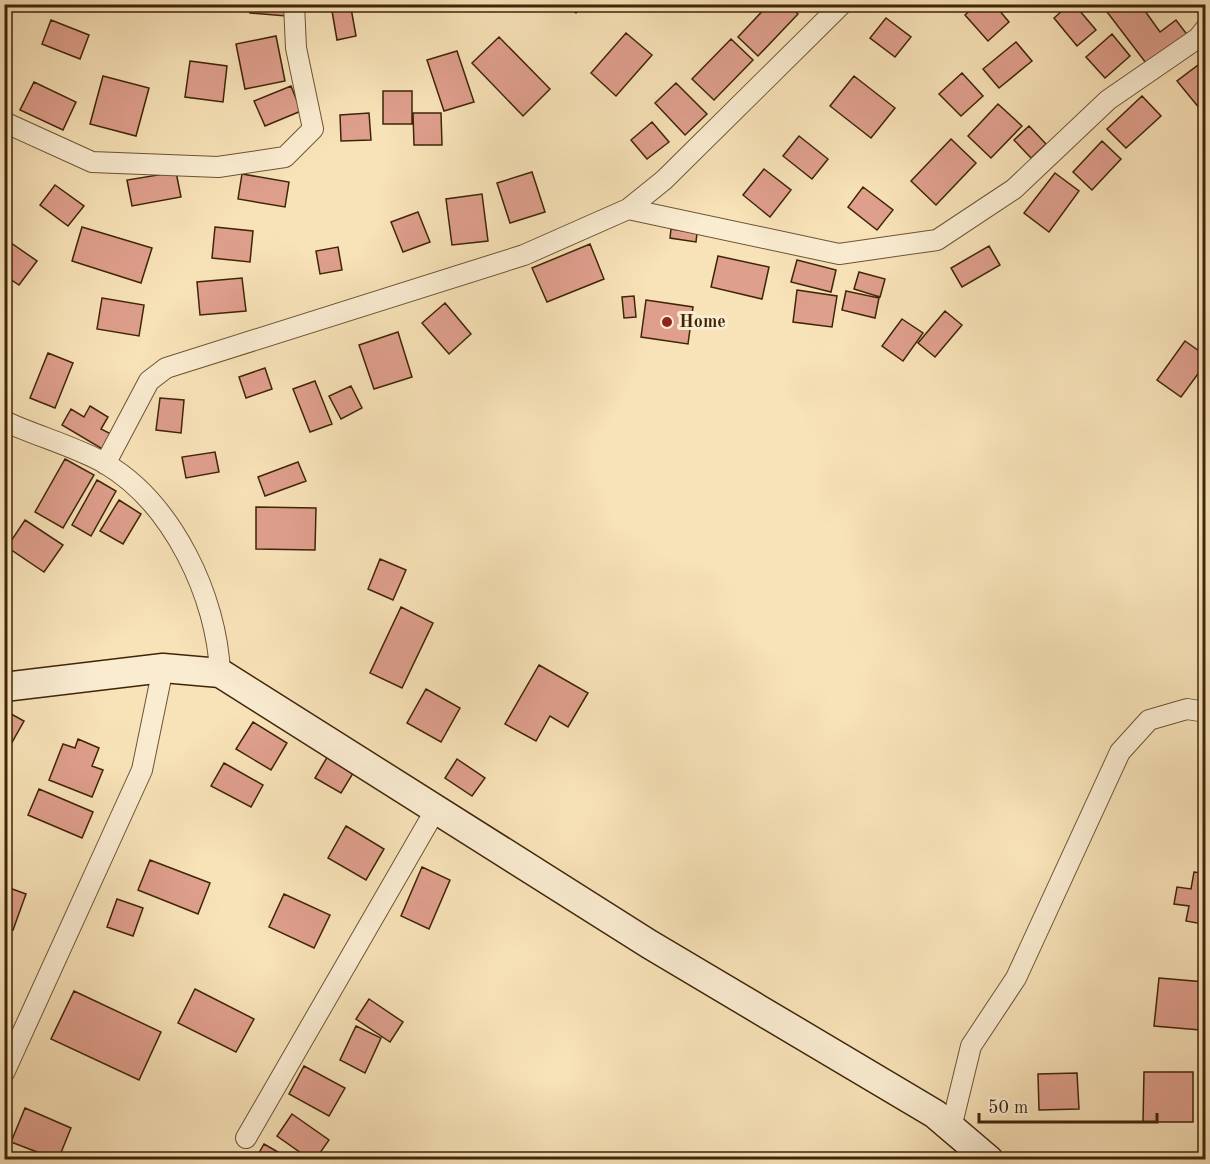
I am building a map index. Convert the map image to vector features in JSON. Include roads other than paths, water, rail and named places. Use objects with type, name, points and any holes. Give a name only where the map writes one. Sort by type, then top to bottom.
[{"type":"street","points":[[4,122],[92,162],[218,167],[285,157],[313,129],[296,48],[294,4]]},
{"type":"street","points":[[105,464],[149,381],[166,368],[524,255],[628,209],[664,180],[842,4]]},
{"type":"street","points":[[628,209],[839,254],[937,240],[1014,189],[1108,100],[1198,38],[1206,28]]},
{"type":"street","points":[[4,421],[105,464],[142,493],[170,527],[202,585],[219,642],[220,673]]},
{"type":"street","points":[[4,1073],[142,770],[163,668]]},
{"type":"street","points":[[4,687],[163,668],[220,673],[650,944],[934,1114],[989,1160]]},
{"type":"street","points":[[951,1128],[970,1046],[1016,978],[1120,752],[1149,720],[1187,709],[1206,712]]},
{"type":"street","points":[[246,1138],[436,809]]},
{"type":"place","name":"Home","points":[[667,322]]}]
